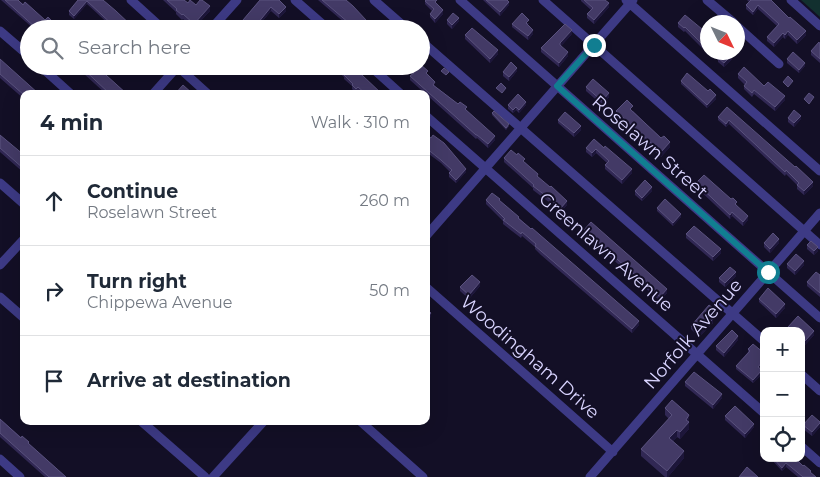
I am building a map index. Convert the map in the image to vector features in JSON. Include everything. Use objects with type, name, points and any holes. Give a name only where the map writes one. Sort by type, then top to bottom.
[{"type":"street","points":[[131,0],[153,20]]},
{"type":"street","points":[[219,20],[236,0]]},
{"type":"street","points":[[374,0],[397,20]]},
{"type":"street","name":"Roselawn Street","points":[[460,0],[820,318]]},
{"type":"street","points":[[543,0],[820,245]]},
{"type":"street","points":[[707,0],[725,15]]},
{"type":"street","points":[[790,0],[820,26]]},
{"type":"street","points":[[298,1],[318,20]]},
{"type":"street","points":[[430,231],[594,45],[630,1],[820,171]]},
{"type":"street","points":[[0,30],[20,48]]},
{"type":"street","points":[[745,33],[779,64]]},
{"type":"street","points":[[430,49],[760,337]]},
{"type":"street","points":[[50,75],[67,90]]},
{"type":"street","points":[[157,90],[170,75]]},
{"type":"street","points":[[188,75],[204,90]]},
{"type":"street","points":[[380,75],[397,90]]},
{"type":"street","name":"Greenlawn Avenue","points":[[430,120],[760,409]]},
{"type":"street","points":[[0,182],[20,200]]},
{"type":"street","name":"Norfolk Avenue","points":[[590,477],[820,214]]},
{"type":"street","points":[[0,265],[20,243]]},
{"type":"street","name":"Woodingham Drive","points":[[430,291],[613,452]]},
{"type":"street","points":[[0,297],[20,314]]},
{"type":"street","points":[[805,378],[820,391]]},
{"type":"street","points":[[146,425],[204,477]]},
{"type":"street","points":[[214,477],[260,425]]},
{"type":"street","points":[[364,425],[423,477]]},
{"type":"street","points":[[805,450],[820,463]]},
{"type":"street","points":[[0,459],[20,477]]},
{"type":"green space","points":[[801,0],[820,0],[820,17]]},
{"type":"building","points":[[5,0],[18,0],[23,5],[25,2],[45,20],[27,20]]},
{"type":"building","points":[[78,0],[103,0],[126,20],[107,20],[87,1],[74,16],[69,11]]},
{"type":"building","points":[[167,0],[184,0],[188,3],[190,0],[196,5],[202,0],[210,6],[198,20],[190,20]]},
{"type":"building","points":[[260,0],[279,0],[286,7],[279,14],[271,7],[260,20],[243,20]]},
{"type":"building","points":[[322,0],[346,0],[366,20],[345,20]]},
{"type":"building","points":[[426,0],[437,0],[435,2],[443,10],[435,19],[430,14],[434,9]]},
{"type":"building","points":[[486,0],[507,0],[509,2],[500,12]]},
{"type":"building","points":[[584,0],[605,0],[609,3],[594,20],[587,14],[593,8]]},
{"type":"building","points":[[751,0],[771,0],[789,18],[806,31],[797,40],[788,31],[785,35],[783,33],[774,43],[767,37],[779,24],[758,5],[753,12],[746,5]]},
{"type":"building","points":[[453,13],[459,18],[452,25],[447,20]]},
{"type":"building","points":[[522,13],[529,20],[526,23],[533,30],[528,36],[512,24]]},
{"type":"building","points":[[685,15],[700,27],[700,42],[685,27],[678,23]]},
{"type":"building","points":[[565,24],[572,30],[560,43],[568,52],[559,63],[541,48]]},
{"type":"building","points":[[472,28],[498,50],[490,59],[465,35]]},
{"type":"building","points":[[819,42],[820,44],[820,59],[811,51]]},
{"type":"building","points":[[793,52],[805,63],[799,70],[787,59]]},
{"type":"building","points":[[0,59],[35,90],[20,92],[0,74]]},
{"type":"building","points":[[511,62],[517,68],[509,77],[503,72]]},
{"type":"building","points":[[744,67],[764,86],[768,82],[785,96],[775,107],[754,90],[752,93],[744,86],[747,82],[738,74]]},
{"type":"building","points":[[444,68],[449,72],[446,75],[441,71]]},
{"type":"building","points":[[687,73],[708,91],[710,89],[716,95],[707,105],[681,81]]},
{"type":"building","points":[[90,75],[106,75],[123,90],[106,90]]},
{"type":"building","points":[[344,75],[362,75],[378,90],[361,90],[358,87],[356,89]]},
{"type":"building","points":[[428,75],[435,82],[433,85],[458,104],[460,102],[467,107],[465,109],[495,136],[488,144],[430,94],[430,90],[426,90],[410,76]]},
{"type":"building","points":[[788,76],[793,81],[788,87],[783,82]]},
{"type":"building","points":[[593,79],[609,93],[602,101],[586,87]]},
{"type":"building","points":[[501,83],[506,88],[502,93],[496,88]]},
{"type":"building","points":[[183,85],[189,90],[179,90]]},
{"type":"building","points":[[809,93],[814,97],[809,104],[804,99]]},
{"type":"building","points":[[518,94],[526,102],[519,110],[516,107],[513,110],[508,105]]},
{"type":"building","points":[[627,100],[633,106],[630,109],[661,138],[664,136],[670,142],[661,152],[616,111]]},
{"type":"building","points":[[727,107],[813,182],[804,191],[786,170],[785,172],[729,120],[726,124],[718,117]]},
{"type":"building","points":[[794,110],[801,116],[794,123],[788,118]]},
{"type":"building","points":[[494,111],[509,124],[506,128],[492,113]]},
{"type":"building","points":[[565,112],[581,126],[574,133],[558,120]]},
{"type":"building","points":[[0,135],[20,152],[20,166],[0,148]]},
{"type":"building","points":[[433,135],[444,143],[466,169],[456,180],[449,173],[452,170],[430,151],[430,137]]},
{"type":"building","points":[[594,139],[632,169],[622,180],[605,165],[609,161],[596,149],[592,153],[586,148]]},
{"type":"building","points":[[511,150],[525,159],[523,161],[538,174],[537,176],[567,201],[560,209],[504,158]]},
{"type":"building","points":[[704,175],[737,202],[735,204],[748,216],[743,222],[732,212],[730,215],[696,183]]},
{"type":"building","points":[[645,180],[652,187],[642,198],[635,191]]},
{"type":"building","points":[[492,193],[518,218],[639,321],[632,329],[535,246],[536,244],[522,232],[521,234],[503,220],[505,219],[486,200]]},
{"type":"building","points":[[665,199],[681,214],[673,223],[657,208]]},
{"type":"building","points":[[591,222],[667,289],[660,297],[584,230]]},
{"type":"building","points":[[694,226],[721,249],[713,257],[686,234]]},
{"type":"building","points":[[773,233],[779,239],[770,249],[764,243]]},
{"type":"building","points":[[811,241],[818,247],[814,251],[807,245]]},
{"type":"building","points":[[796,254],[804,261],[795,271],[787,264]]},
{"type":"building","points":[[730,267],[736,272],[725,283],[719,278]]},
{"type":"building","points":[[816,272],[820,275],[820,293],[807,282]]},
{"type":"building","points":[[472,275],[480,282],[469,295],[460,287]]},
{"type":"building","points":[[768,288],[785,304],[776,314],[759,299]]},
{"type":"building","points":[[709,305],[717,311],[713,319],[699,333],[691,326]]},
{"type":"building","points":[[798,316],[814,331],[805,341],[805,327],[788,327]]},
{"type":"building","points":[[732,330],[738,336],[724,353],[716,346]]},
{"type":"building","points":[[753,344],[760,350],[760,365],[758,367],[760,372],[753,380],[736,366],[750,351],[748,349]]},
{"type":"building","points":[[694,372],[722,394],[713,405],[685,382]]},
{"type":"building","points":[[672,400],[689,415],[686,420],[689,422],[680,432],[677,430],[669,438],[684,451],[667,471],[641,449],[672,415],[665,408]]},
{"type":"building","points":[[735,406],[754,424],[745,434],[725,416]]},
{"type":"building","points":[[812,415],[820,422],[812,432],[805,427],[805,423]]},
{"type":"building","points":[[0,419],[21,438],[22,436],[29,442],[66,477],[49,477],[0,433]]},
{"type":"building","points":[[777,462],[799,462],[816,477],[803,477],[786,463],[782,468]]},
{"type":"building","points":[[747,467],[758,477],[739,477]]},
{"type":"route","points":[[594,45],[557,86],[768,272]]}]
